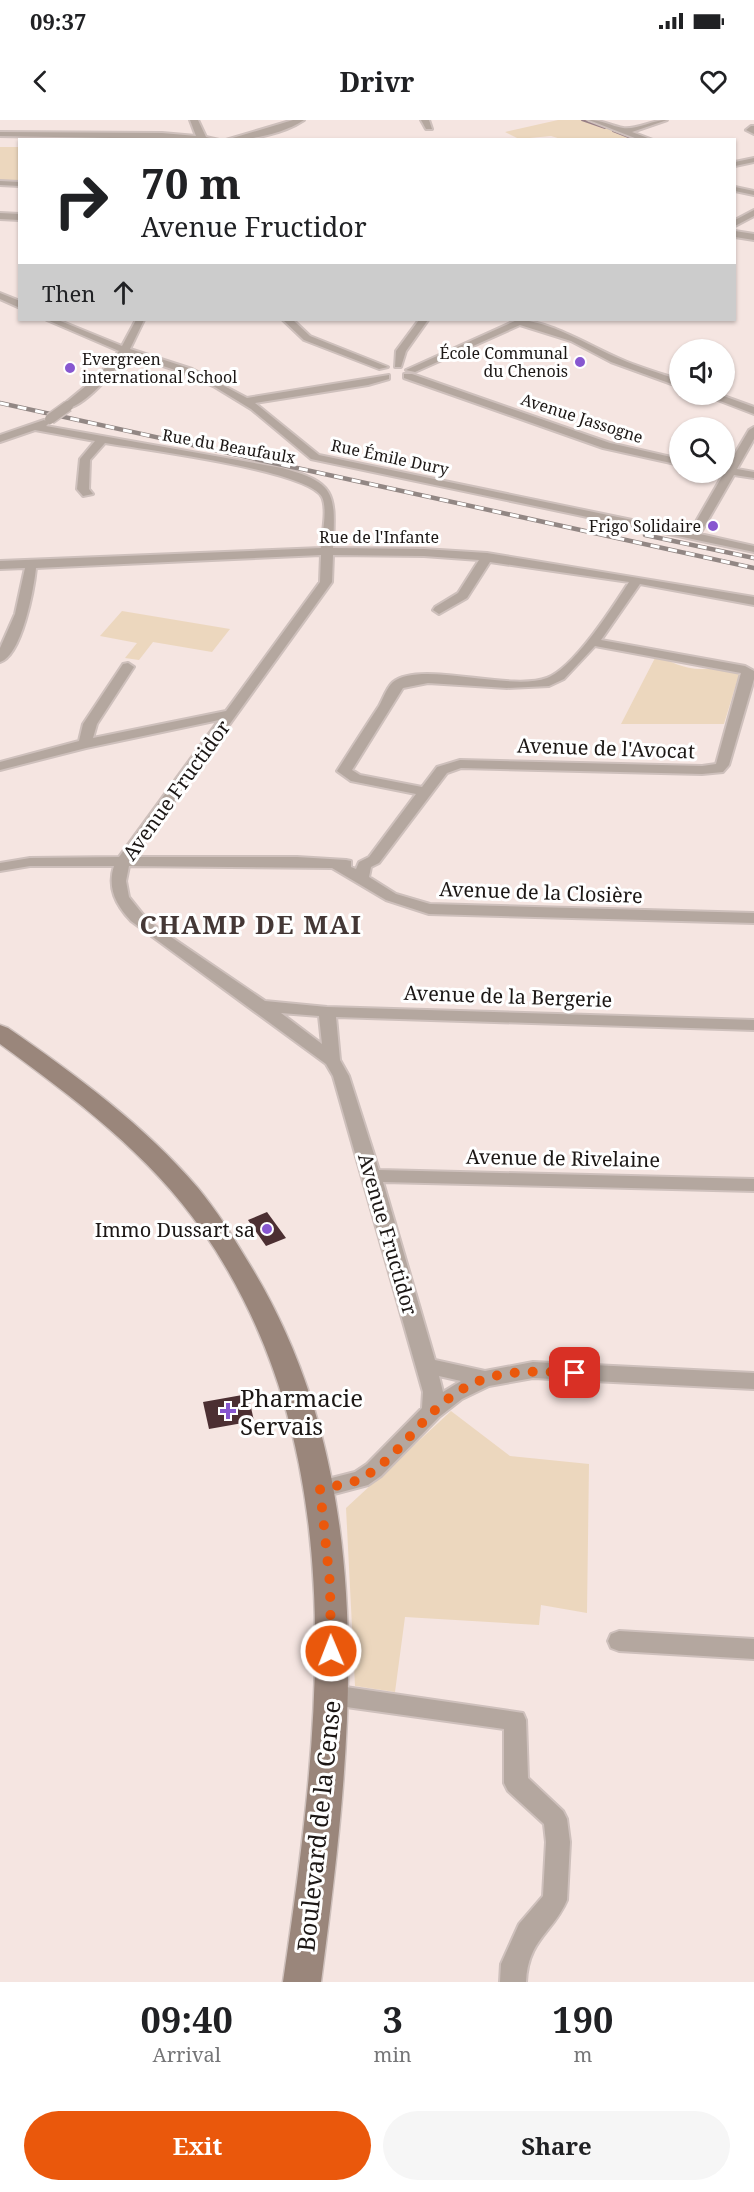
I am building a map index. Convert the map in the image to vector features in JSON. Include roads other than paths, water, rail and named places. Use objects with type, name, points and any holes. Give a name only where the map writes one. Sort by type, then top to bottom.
[{"type":"main road","name":"Boulevard de la Cense","points":[[0,1033],[48,1066],[136,1139],[211,1223],[242,1270],[263,1309],[290,1370],[311,1444],[320,1489],[330,1584],[332,1695],[320,1846],[302,1982]]},
{"type":"street","points":[[194,120],[203,138]]},
{"type":"street","points":[[239,138],[271,131],[300,120]]},
{"type":"street","points":[[593,120],[644,138]]},
{"type":"street","points":[[626,131],[663,120]]},
{"type":"street","points":[[280,132],[287,138]]},
{"type":"street","points":[[0,134],[52,137],[162,135],[194,138]]},
{"type":"street","points":[[736,164],[754,160]]},
{"type":"street","points":[[0,183],[18,184]]},
{"type":"street","points":[[736,189],[754,193]]},
{"type":"street","points":[[736,222],[754,213]]},
{"type":"street","points":[[0,216],[18,217]]},
{"type":"street","points":[[736,234],[754,237]]},
{"type":"street","points":[[0,296],[18,304]]},
{"type":"street","name":"Rue Émile Dury","points":[[53,321],[127,351],[201,376],[245,401],[309,454],[323,460],[754,549]]},
{"type":"street","points":[[0,439],[44,423],[96,385],[127,351],[140,321]]},
{"type":"street","points":[[289,321],[307,338],[384,372],[410,373],[522,321],[574,339],[614,360],[669,380]]},
{"type":"street","points":[[245,401],[368,382],[398,365],[401,351],[422,321]]},
{"type":"street","name":"Avenue Jassogne","points":[[398,365],[410,373],[607,446],[669,460]]},
{"type":"street","points":[[735,404],[754,411]]},
{"type":"street","name":"Rue du Beaufaulx","points":[[44,423],[62,434],[282,471],[304,477],[319,486],[329,503],[328,552]]},
{"type":"street","points":[[735,459],[754,430]]},
{"type":"street","points":[[87,494],[83,489],[85,459],[101,441]]},
{"type":"street","points":[[735,471],[754,475]]},
{"type":"street","points":[[693,537],[721,483]]},
{"type":"street","name":"Rue de l'Infante","points":[[0,565],[377,551],[487,557],[754,601]]},
{"type":"street","name":"Avenue Fructidor","points":[[328,552],[326,582],[317,597],[123,862],[118,874],[118,888],[121,900],[130,913],[144,925],[261,1006],[332,1060],[341,1076],[427,1366],[433,1392],[432,1411]]},
{"type":"street","points":[[439,610],[463,595],[487,557]]},
{"type":"street","points":[[0,658],[18,626],[31,565]]},
{"type":"street","points":[[425,792],[356,778],[344,771],[398,685],[428,679],[549,682],[564,675],[592,642],[636,581]]},
{"type":"street","points":[[0,626],[18,626]]},
{"type":"street","name":"Avenue de l'Avocat","points":[[363,872],[442,771],[460,764],[702,770],[711,770],[722,765],[749,674],[745,670],[592,642]]},
{"type":"street","points":[[85,744],[90,723],[128,667]]},
{"type":"street","points":[[0,766],[85,744],[231,714]]},
{"type":"street","name":"Avenue de la Closière","points":[[0,867],[30,862],[304,861],[338,865],[363,872],[391,897],[429,909],[754,918]]},
{"type":"street","name":"Avenue de la Bergerie","points":[[261,1006],[327,1012],[754,1025]]},
{"type":"street","name":"Avenue Fructidor","points":[[327,1012],[332,1060]]},
{"type":"street","name":"Avenue de Rivelaine","points":[[372,1176],[754,1185]]},
{"type":"street","points":[[427,1366],[485,1379]]},
{"type":"street","points":[[320,1489],[361,1479],[432,1411],[455,1393],[485,1379],[533,1370],[754,1382]]},
{"type":"street","points":[[619,1641],[754,1649]]},
{"type":"street","points":[[332,1695],[515,1720],[516,1783],[555,1819],[558,1842],[555,1900],[528,1933],[514,1964],[513,1982]]},
{"type":"waterway","points":[[582,120],[605,128]]},
{"type":"waterway","points":[[613,131],[631,138]]},
{"type":"railway","points":[[0,403],[754,568]]},
{"type":"railway","points":[[645,535],[754,558]]},
{"type":"place","name":"École Communal du Chenois","points":[[580,362]]},
{"type":"place","name":"Evergreen international School","points":[[70,368]]},
{"type":"place","name":"Frigo Solidaire","points":[[713,526]]},
{"type":"place","name":"Immo Dussart sa","points":[[267,1229]]},
{"type":"place","name":"Pharmacie Servais","points":[[228,1411]]},
{"type":"district","name":"CHAMP DE MAI","points":[[251,924]]}]
